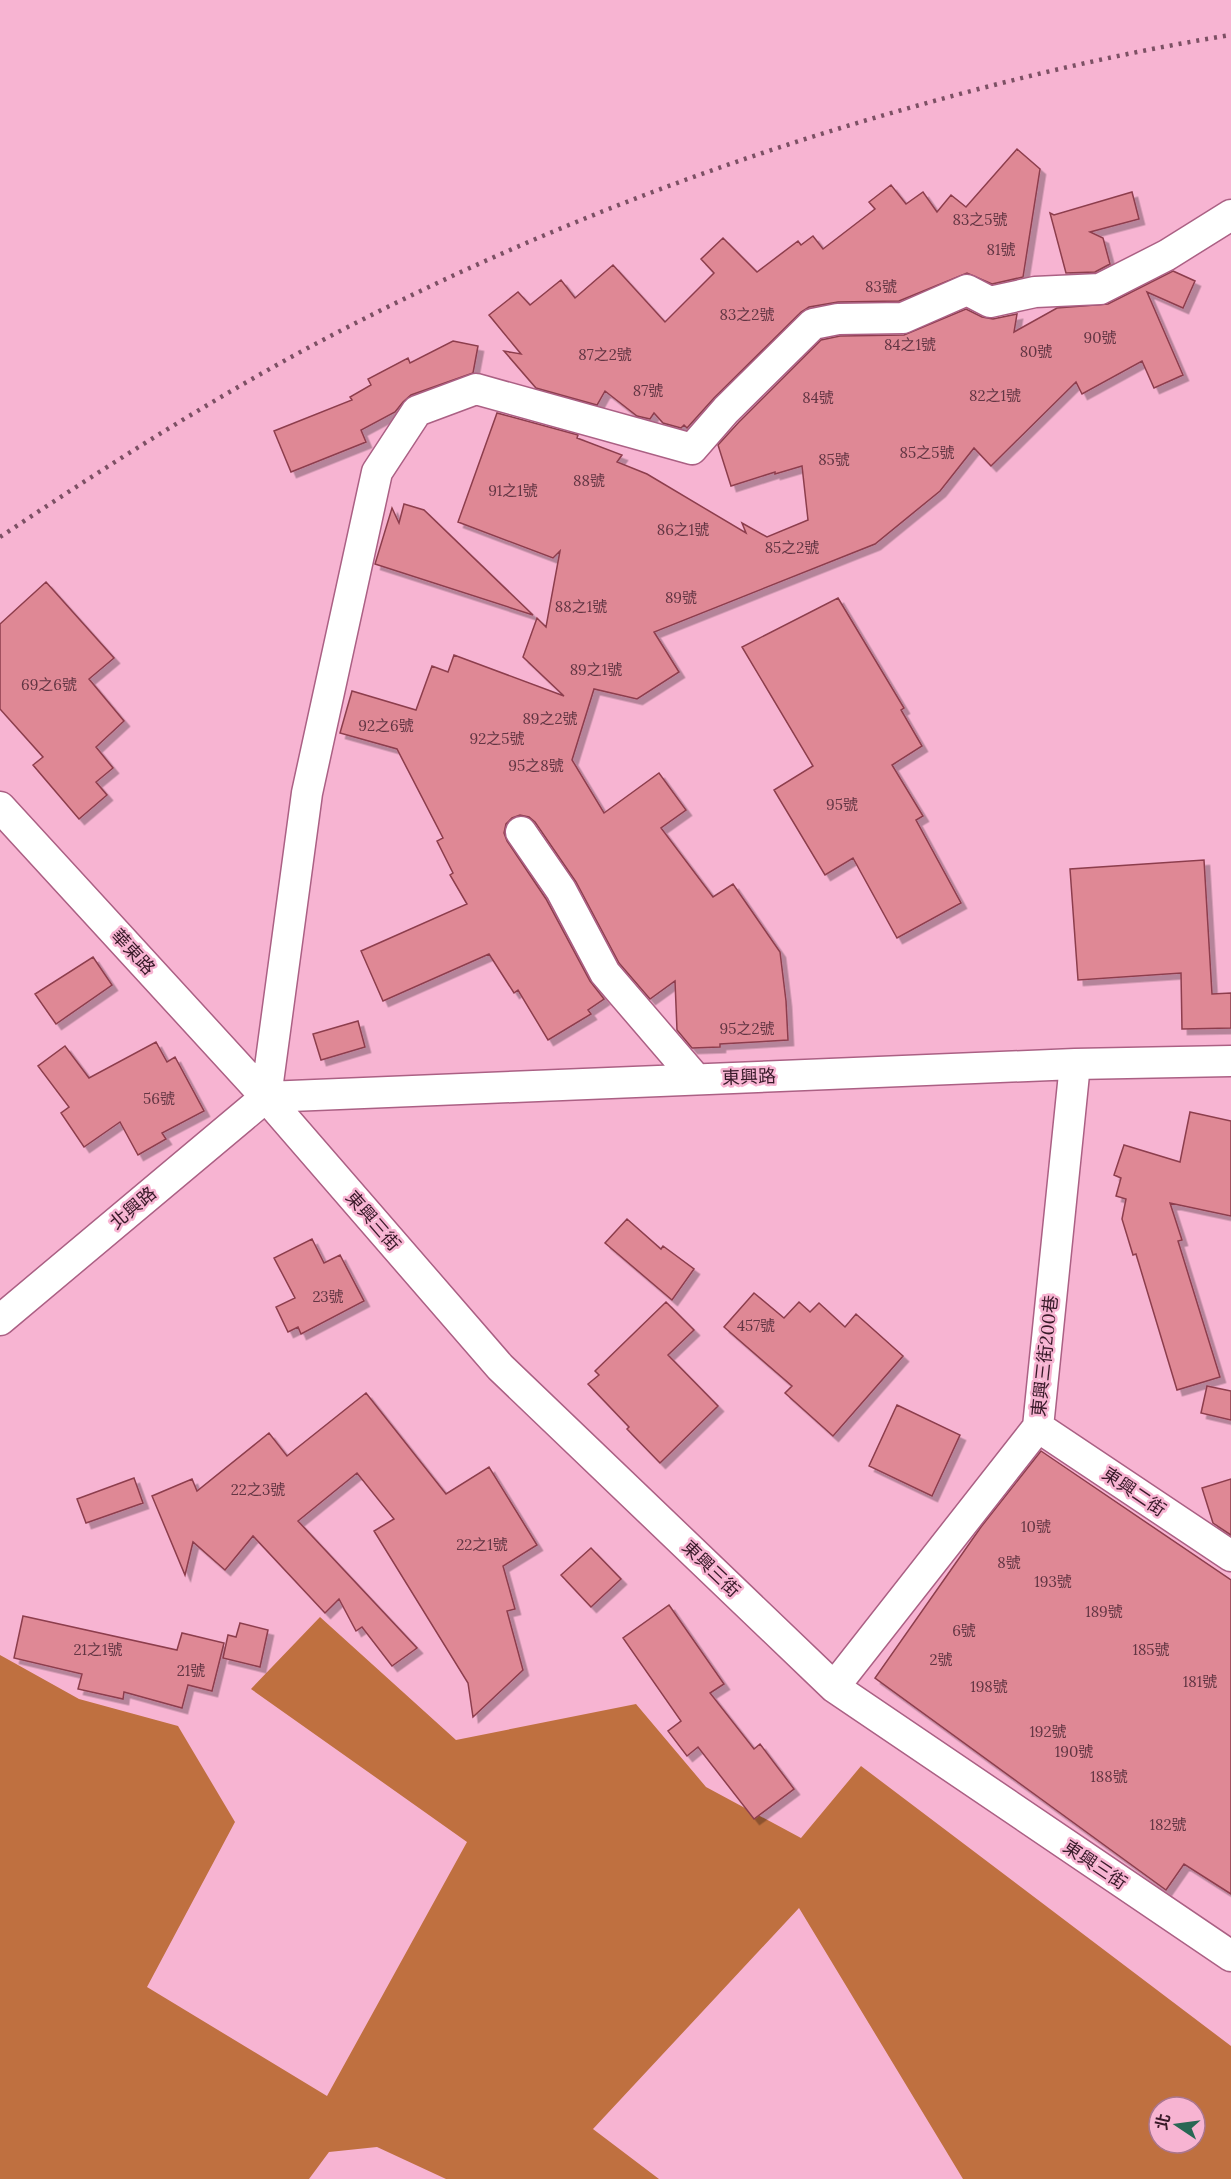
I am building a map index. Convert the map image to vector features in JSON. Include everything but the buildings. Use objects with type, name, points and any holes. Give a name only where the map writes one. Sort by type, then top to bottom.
[{"type":"street","points":[[267,1097],[309,782],[377,472],[417,411],[476,389],[692,449],[726,410],[813,324],[838,319],[903,318],[967,290],[990,302],[1035,292],[1100,289],[1167,255],[1231,215]]},
{"type":"street","name":"華東路","points":[[0,807],[267,1097]]},
{"type":"street","points":[[521,832],[561,890],[605,973],[696,1079]]},
{"type":"street","name":"東興路","points":[[267,1097],[1075,1064],[1231,1061]]},
{"type":"street","name":"東興三街200巷","points":[[834,1687],[1038,1427],[1075,1064]]},
{"type":"street","name":"北興路","points":[[0,1320],[267,1097]]},
{"type":"street","name":"東興三街","points":[[267,1097],[500,1367],[834,1687],[1231,1956]]},
{"type":"street","name":"東興二街","points":[[1038,1427],[1231,1556]]},
{"type":"shaded area","points":[[320,1617],[456,1740],[636,1704],[706,1787],[801,1838],[861,1766],[1231,2046],[1231,2179],[963,2179],[799,1908],[593,2129],[659,2179],[446,2179],[377,2147],[329,2152],[309,2179],[0,2179],[0,1655],[79,1699],[178,1726],[235,1822],[147,1987],[327,2096],[467,1842],[251,1689]]},
{"type":"railway","points":[[0,537],[150,440],[304,350],[452,276],[603,211],[758,154],[916,106],[1072,66],[1231,35]]}]
